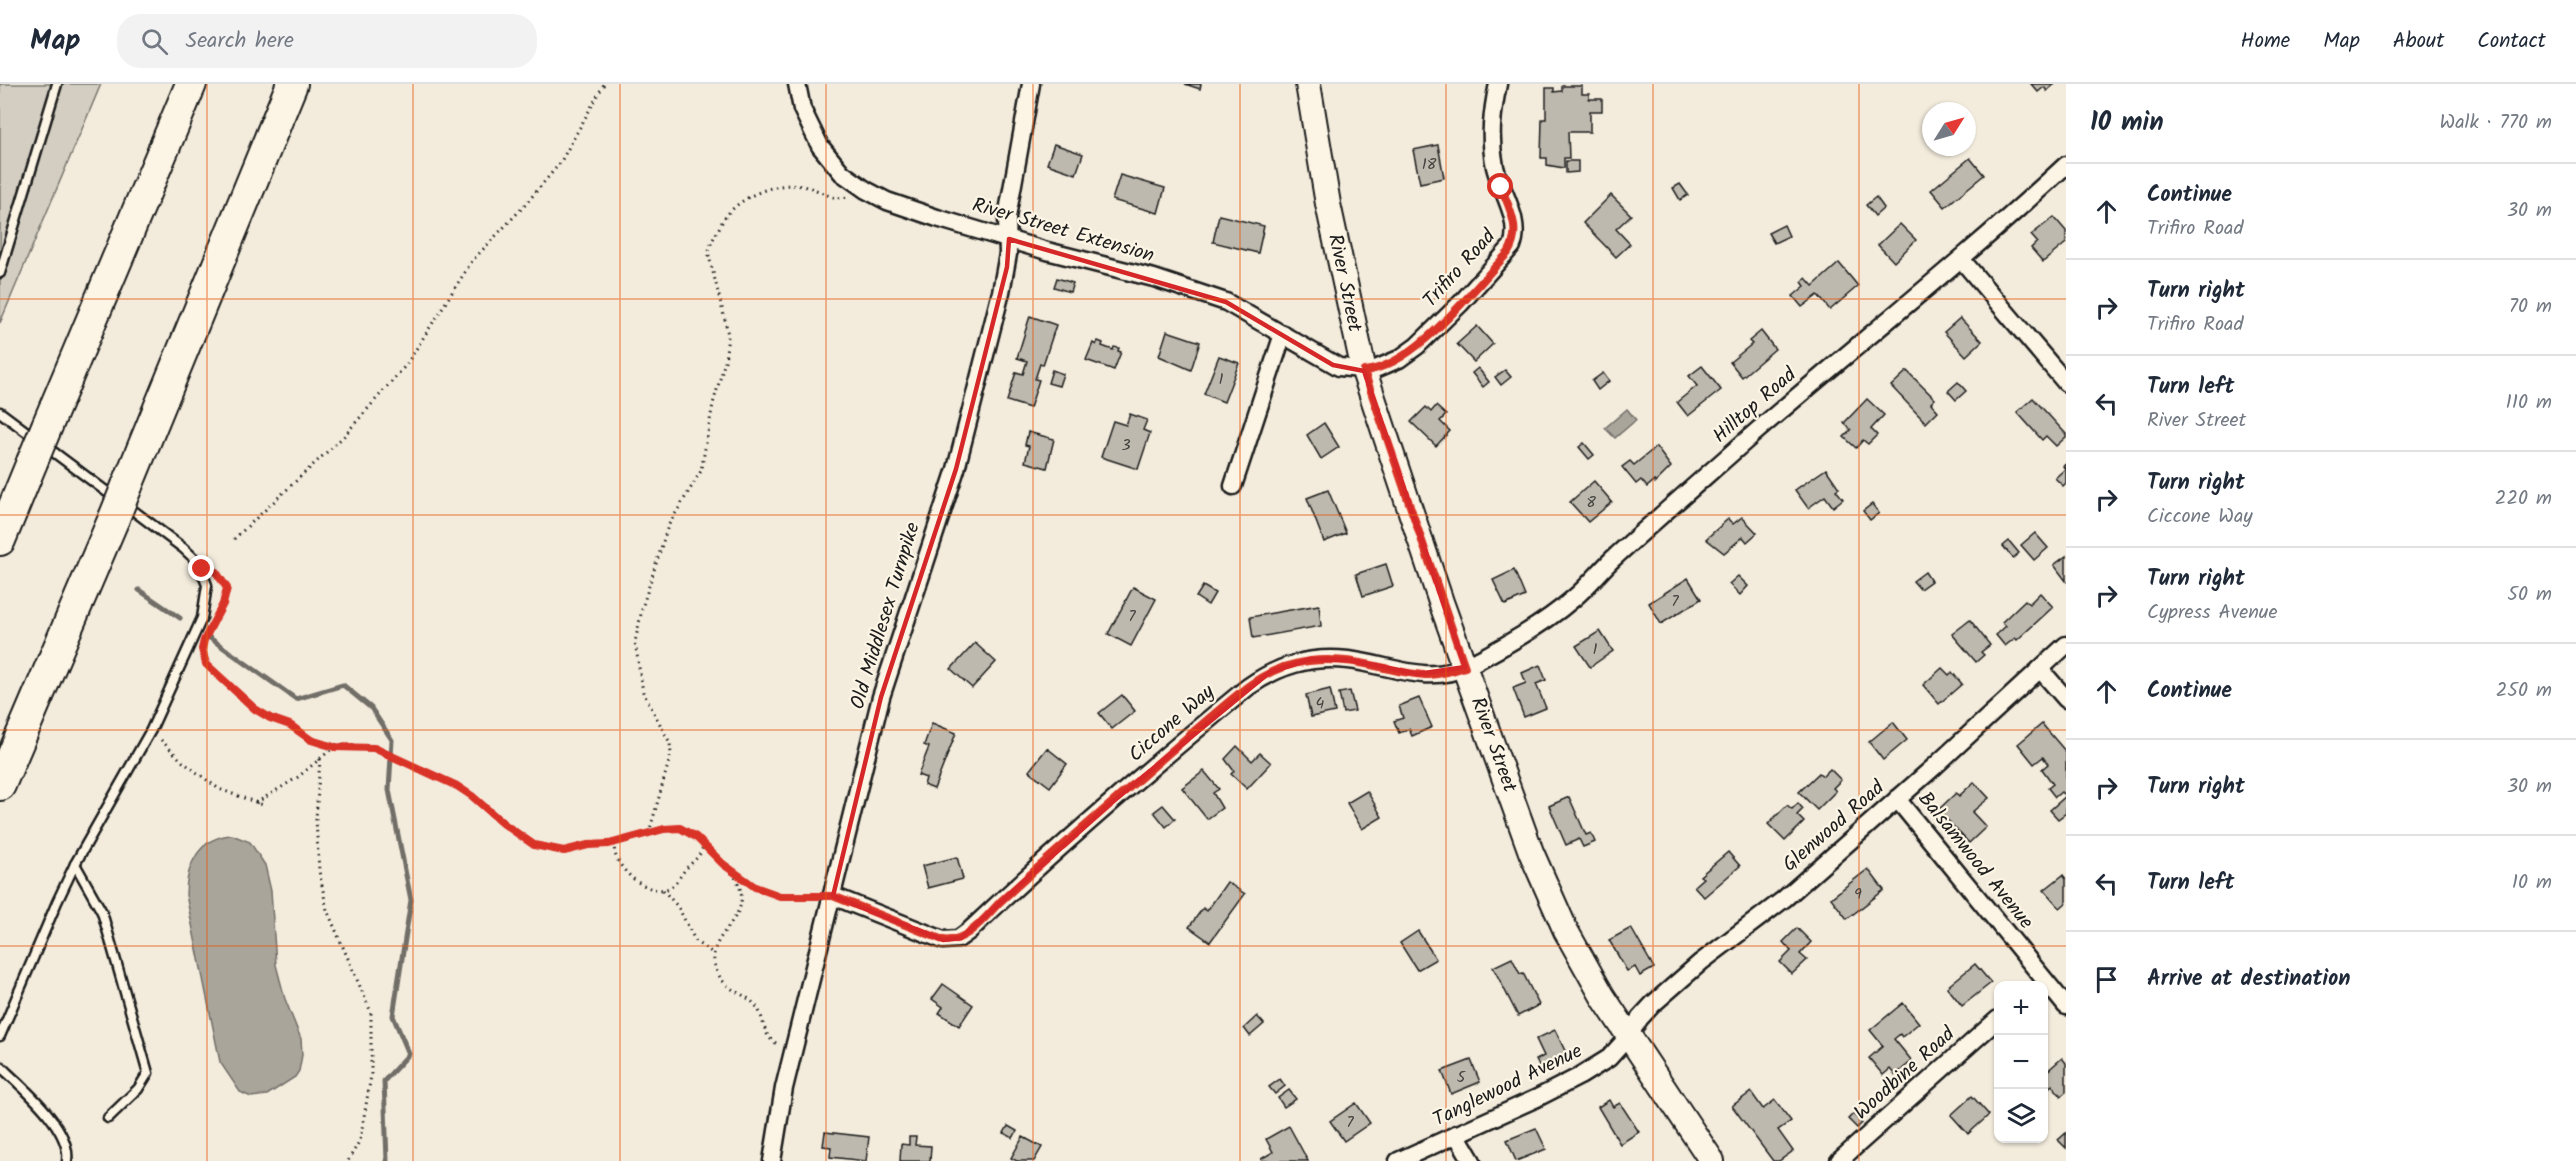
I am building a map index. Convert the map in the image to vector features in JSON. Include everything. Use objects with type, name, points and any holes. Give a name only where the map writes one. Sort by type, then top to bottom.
[{"type":"highway","points":[[0,540],[191,84]]},
{"type":"highway","points":[[0,785],[114,518],[292,84]]},
{"type":"main road","name":"River Street","points":[[1308,84],[1328,204],[1364,371],[1465,667],[1544,884],[1582,960],[1628,1037],[1712,1161]]},
{"type":"street","name":"River Street Extension","points":[[797,84],[802,109],[820,146],[853,182],[887,201],[1226,302],[1333,365],[1364,371]]},
{"type":"street","name":"Old Middlesex Turnpike","points":[[771,1161],[784,1088],[881,697],[962,447],[1007,267],[1009,239],[1006,217],[1031,84]]},
{"type":"street","name":"Trifiro Road","points":[[1364,371],[1390,364],[1417,346],[1461,303],[1512,246],[1515,226],[1501,187],[1493,150],[1492,108],[1498,84]]},
{"type":"street","name":"Hilltop Road","points":[[1465,667],[1560,610],[1615,556],[1961,259],[2066,165]]},
{"type":"street","points":[[1961,259],[2066,383]]},
{"type":"street","points":[[1233,486],[1283,334]]},
{"type":"street","name":"Glenwood Road","points":[[1628,1037],[1646,1011],[1684,976],[1784,899],[2066,645]]},
{"type":"street","name":"Ciccone Way","points":[[833,896],[943,940],[953,941],[969,931],[1034,870],[1204,723],[1270,672],[1311,659],[1349,660],[1418,674],[1439,674],[1465,667]]},
{"type":"street","points":[[2040,669],[2066,699]]},
{"type":"street","name":"Balsamwood Avenue","points":[[1897,799],[2039,981]]},
{"type":"street","name":"Balsamwood Avenue","points":[[2048,989],[2066,1006]]},
{"type":"street","name":"Woodbine Road","points":[[1839,1161],[1994,1023]]},
{"type":"street","name":"Tanglewood Avenue","points":[[1398,1161],[1580,1076],[1609,1058],[1628,1037]]},
{"type":"street","points":[[1456,1134],[1472,1161]]},
{"type":"lane","points":[[0,273],[57,84]]},
{"type":"lane","points":[[0,412],[183,548],[200,566],[207,585],[202,618],[151,730],[75,864],[0,1036]]},
{"type":"lane","points":[[75,864],[102,912],[148,1073],[138,1089],[108,1118]]},
{"type":"lane","points":[[0,1066],[36,1100],[56,1127],[65,1143],[67,1161]]},
{"type":"path","points":[[234,539],[344,436],[406,365],[472,261],[525,205],[560,163],[604,84]]},
{"type":"path","points":[[649,833],[671,754],[670,743],[643,692],[635,642],[643,605],[668,526],[701,471],[713,404],[725,361],[728,336],[709,256],[710,247],[728,212],[762,191],[796,185],[809,187],[827,196],[843,198],[852,190],[853,182]]},
{"type":"path","points":[[200,566],[216,572],[227,588],[214,622]]},
{"type":"path","points":[[202,649],[206,664],[255,709],[270,718],[290,725],[311,740],[334,747],[374,748],[457,786],[534,845],[564,851],[588,845],[615,843],[649,833],[680,828],[755,887],[780,896],[833,896]]},
{"type":"path","points":[[151,730],[183,762],[219,789],[263,805]]},
{"type":"path","points":[[256,802],[293,780],[334,747]]},
{"type":"path","points":[[320,759],[316,819],[319,871],[327,910],[371,1012],[371,1076],[360,1140],[348,1161]]},
{"type":"path","points":[[615,843],[617,860],[628,874],[646,886],[663,890],[673,886],[697,859],[703,850],[703,844]]},
{"type":"path","points":[[713,953],[741,901],[739,886],[731,870]]},
{"type":"path","points":[[663,890],[678,907],[696,942],[713,953],[721,980],[730,989],[745,996],[755,1005],[770,1041],[794,1048]]},
{"type":"highlighted area","points":[[1009,239],[1226,302],[1333,365],[1364,371],[1465,667],[1418,674],[1349,660],[1311,659],[1270,672],[1110,804],[961,938],[943,940],[833,896],[881,697],[956,469],[1007,267]]},
{"type":"shaded area","points":[[0,84],[101,84],[0,323]]},
{"type":"shaded area","points":[[1627,409],[1636,420],[1615,438],[1605,428]]},
{"type":"shaded area","points":[[232,835],[250,842],[265,865],[271,891],[276,965],[285,999],[301,1039],[302,1055],[299,1071],[295,1077],[267,1095],[251,1097],[240,1092],[220,1062],[186,895],[189,873],[197,854],[211,841]]},
{"type":"building","points":[[1185,84],[1201,84],[1200,89]]},
{"type":"building","points":[[2031,84],[2054,84],[2047,91],[2044,87],[2038,92]]},
{"type":"building","points":[[1562,86],[1582,86],[1582,94],[1589,94],[1589,99],[1602,99],[1602,111],[1590,111],[1590,132],[1568,132],[1569,158],[1564,158],[1564,168],[1547,165],[1547,158],[1541,158],[1542,119],[1546,119],[1546,88],[1554,88],[1554,92],[1562,91]]},
{"type":"building","points":[[1054,144],[1083,154],[1076,174],[1047,164]]},
{"type":"building","points":[[1438,145],[1444,178],[1420,183],[1413,150]]},
{"type":"building","points":[[1970,158],[1984,175],[1945,207],[1931,190]]},
{"type":"building","points":[[1566,161],[1578,161],[1578,172],[1566,173]]},
{"type":"building","points":[[1120,175],[1165,188],[1158,213],[1112,200]]},
{"type":"building","points":[[1680,184],[1688,195],[1680,200],[1673,188]]},
{"type":"building","points":[[1611,195],[1631,215],[1616,229],[1630,244],[1616,257],[1583,223]]},
{"type":"building","points":[[1876,197],[1884,208],[1875,216],[1866,205]]},
{"type":"building","points":[[1219,215],[1264,226],[1258,253],[1213,242]]},
{"type":"building","points":[[2054,217],[2066,231],[2066,243],[2043,262],[2031,248],[2037,242],[2031,235]]},
{"type":"building","points":[[1900,224],[1916,240],[1894,262],[1878,245]]},
{"type":"building","points":[[1784,225],[1789,236],[1774,243],[1768,233]]},
{"type":"building","points":[[1839,263],[1858,286],[1830,310],[1818,295],[1802,307],[1793,296],[1805,286],[1802,282],[1806,278],[1813,286]]},
{"type":"building","points":[[1057,278],[1073,283],[1070,292],[1054,287]]},
{"type":"building","points":[[1030,316],[1056,325],[1043,365],[1040,364],[1035,379],[1039,380],[1030,408],[1007,401],[1016,372],[1023,374],[1027,361],[1017,358]]},
{"type":"building","points":[[1960,318],[1982,341],[1966,356],[1944,332]]},
{"type":"building","points":[[1477,326],[1493,344],[1474,362],[1457,344]]},
{"type":"building","points":[[1167,331],[1200,342],[1191,370],[1159,356]]},
{"type":"building","points":[[1761,331],[1775,349],[1742,377],[1730,362],[1752,344],[1749,341]]},
{"type":"building","points":[[1098,341],[1103,343],[1102,346],[1113,350],[1114,347],[1119,348],[1118,351],[1121,352],[1114,370],[1086,360],[1093,343],[1096,345]]},
{"type":"building","points":[[1219,356],[1239,363],[1224,402],[1204,394]]},
{"type":"building","points":[[1702,366],[1721,390],[1688,416],[1677,402],[1697,386],[1689,376]]},
{"type":"building","points":[[1478,368],[1489,382],[1483,387],[1472,373]]},
{"type":"building","points":[[1052,370],[1063,374],[1059,386],[1048,383]]},
{"type":"building","points":[[1505,370],[1511,377],[1501,385],[1495,377]]},
{"type":"building","points":[[1907,371],[1935,399],[1931,403],[1938,411],[1926,423],[1891,386]]},
{"type":"building","points":[[1603,373],[1609,381],[1598,390],[1592,381]]},
{"type":"building","points":[[1958,382],[1966,391],[1956,400],[1948,391]]},
{"type":"building","points":[[2033,398],[2066,434],[2066,437],[2056,446],[2046,436],[2042,440],[2017,412]]},
{"type":"building","points":[[1867,399],[1884,415],[1871,429],[1877,435],[1868,444],[1863,440],[1856,448],[1844,437],[1851,430],[1844,423]]},
{"type":"building","points":[[1436,406],[1446,415],[1440,421],[1450,431],[1436,446],[1411,422],[1426,407],[1431,412]]},
{"type":"building","points":[[1130,414],[1147,420],[1143,430],[1150,433],[1138,469],[1101,457],[1113,421],[1126,425]]},
{"type":"building","points":[[1324,423],[1339,447],[1321,459],[1307,435]]},
{"type":"building","points":[[1028,432],[1054,439],[1047,468],[1025,462],[1029,446],[1025,445]]},
{"type":"building","points":[[1584,443],[1594,455],[1589,459],[1579,447]]},
{"type":"building","points":[[1656,447],[1671,467],[1655,483],[1654,481],[1647,487],[1641,480],[1636,484],[1622,467],[1630,461],[1634,465]]},
{"type":"building","points":[[2066,464],[2066,483],[2063,486],[2055,478],[2065,469],[2063,466]]},
{"type":"building","points":[[1826,469],[1839,488],[1836,490],[1843,499],[1833,507],[1825,496],[1808,508],[1795,490]]},
{"type":"building","points":[[1594,481],[1612,502],[1588,522],[1570,502]]},
{"type":"building","points":[[1328,490],[1346,533],[1324,542],[1307,498]]},
{"type":"building","points":[[1872,504],[1879,513],[1870,520],[1863,511]]},
{"type":"building","points":[[1742,517],[1757,533],[1747,542],[1743,537],[1724,553],[1706,539],[1728,519],[1733,524]]},
{"type":"building","points":[[2035,533],[2048,548],[2034,560],[2021,545]]},
{"type":"building","points":[[2009,541],[2019,553],[2013,558],[2003,546]]},
{"type":"building","points":[[2066,556],[2066,581],[2054,565]]},
{"type":"building","points":[[1386,564],[1393,586],[1363,596],[1356,574]]},
{"type":"building","points":[[1514,570],[1525,596],[1505,605],[1493,580]]},
{"type":"building","points":[[1925,572],[1931,581],[1920,589],[1913,581]]},
{"type":"building","points":[[1738,576],[1748,586],[1740,595],[1729,584]]},
{"type":"building","points":[[1688,578],[1701,599],[1661,624],[1649,603]]},
{"type":"building","points":[[1203,586],[1215,593],[1208,605],[1196,597]]},
{"type":"building","points":[[1133,587],[1156,599],[1131,646],[1108,634]]},
{"type":"building","points":[[2040,593],[2053,607],[2017,640],[2015,638],[2005,646],[1996,635],[2006,626],[2002,622],[2025,600],[2029,604]]},
{"type":"building","points":[[1319,605],[1321,626],[1253,638],[1250,617]]},
{"type":"building","points":[[1970,620],[1990,645],[1981,652],[1984,655],[1976,662],[1952,634]]},
{"type":"building","points":[[1600,631],[1613,651],[1590,667],[1576,646]]},
{"type":"building","points":[[975,643],[996,662],[972,688],[951,669]]},
{"type":"building","points":[[1540,665],[1546,680],[1536,684],[1546,708],[1524,717],[1513,688],[1526,683],[1522,673]]},
{"type":"building","points":[[1942,668],[1949,675],[1952,672],[1962,684],[1939,704],[1923,685]]},
{"type":"building","points":[[1330,689],[1335,712],[1311,717],[1306,695]]},
{"type":"building","points":[[1350,691],[1355,711],[1343,713],[1339,693]]},
{"type":"building","points":[[1122,695],[1135,711],[1112,729],[1099,713]]},
{"type":"building","points":[[1419,698],[1432,727],[1412,736],[1409,729],[1399,733],[1394,721],[1403,718],[1399,706]]},
{"type":"building","points":[[1893,722],[1907,740],[1883,760],[1869,742]]},
{"type":"building","points":[[932,723],[956,733],[934,789],[924,785],[926,778],[918,775],[929,747],[924,745]]},
{"type":"building","points":[[2042,724],[2066,752],[2066,792],[2063,794],[2061,792],[2055,797],[2048,788],[2053,784],[2042,769],[2048,764],[2043,757],[2034,764],[2018,744]]},
{"type":"building","points":[[1237,746],[1252,761],[1260,753],[1271,763],[1247,789],[1231,774],[1234,771],[1225,759]]},
{"type":"building","points":[[1047,748],[1067,764],[1050,787],[1029,771]]},
{"type":"building","points":[[1830,769],[1841,780],[1833,788],[1836,791],[1817,810],[1799,792],[1819,773],[1823,776]]},
{"type":"building","points":[[1204,771],[1219,789],[1213,793],[1222,808],[1207,819],[1182,788]]},
{"type":"building","points":[[1974,782],[1989,798],[1972,812],[1986,827],[1969,843],[1938,810],[1956,793],[1959,796]]},
{"type":"building","points":[[1367,791],[1382,817],[1362,829],[1347,803]]},
{"type":"building","points":[[2066,796],[2066,813],[2058,819],[2050,810]]},
{"type":"building","points":[[1569,797],[1586,835],[1591,833],[1595,842],[1583,847],[1579,839],[1566,845],[1549,806]]},
{"type":"building","points":[[1798,803],[1803,809],[1797,815],[1804,822],[1785,841],[1768,824],[1787,805],[1792,809]]},
{"type":"building","points":[[1163,805],[1175,819],[1166,827],[1154,812]]},
{"type":"building","points":[[1728,852],[1740,866],[1704,897],[1694,886],[1703,878],[1700,876]]},
{"type":"building","points":[[957,857],[963,879],[928,888],[922,866]]},
{"type":"building","points":[[1868,869],[1884,890],[1847,919],[1831,898]]},
{"type":"building","points":[[2063,875],[2066,879],[2066,903],[2060,908],[2044,890]]},
{"type":"building","points":[[1227,882],[1245,894],[1210,942],[1189,927],[1203,908],[1207,911]]},
{"type":"building","points":[[1631,928],[1654,968],[1640,976],[1635,967],[1627,971],[1609,940]]},
{"type":"building","points":[[1797,928],[1811,942],[1800,954],[1807,960],[1792,974],[1780,962],[1791,951],[1783,942]]},
{"type":"building","points":[[1418,931],[1436,959],[1417,970],[1400,943]]},
{"type":"building","points":[[1512,958],[1520,974],[1523,973],[1539,1005],[1518,1016],[1493,967]]},
{"type":"building","points":[[1975,964],[1991,983],[1962,1006],[1947,987]]},
{"type":"building","points":[[943,984],[973,1005],[959,1026],[939,1013],[943,1007],[932,999]]},
{"type":"building","points":[[1903,1003],[1919,1023],[1902,1037],[1900,1034],[1894,1039],[1912,1061],[1895,1075],[1890,1069],[1883,1075],[1869,1058],[1883,1046],[1870,1030]]},
{"type":"building","points":[[1257,1016],[1264,1024],[1250,1036],[1244,1028]]},
{"type":"building","points":[[1555,1030],[1567,1055],[1553,1062],[1555,1066],[1542,1072],[1536,1060],[1544,1056],[1536,1039]]},
{"type":"building","points":[[2062,1058],[2066,1063],[2066,1092],[2061,1096],[2052,1085],[2048,1088],[2048,1070]]},
{"type":"building","points":[[1471,1060],[1480,1082],[1451,1094],[1442,1071]]},
{"type":"building","points":[[1280,1079],[1285,1086],[1275,1094],[1269,1087]]},
{"type":"building","points":[[1289,1090],[1296,1099],[1284,1107],[1278,1098]]},
{"type":"building","points":[[1751,1092],[1763,1109],[1775,1100],[1791,1121],[1778,1130],[1793,1151],[1779,1161],[1773,1161],[1732,1106]]},
{"type":"building","points":[[1972,1096],[1989,1115],[1968,1134],[1951,1115]]},
{"type":"building","points":[[1609,1100],[1613,1107],[1620,1103],[1639,1132],[1620,1144],[1598,1107]]},
{"type":"building","points":[[1356,1103],[1370,1123],[1344,1141],[1330,1121]]},
{"type":"building","points":[[1853,1114],[1862,1123],[1857,1128],[1848,1119]]},
{"type":"building","points":[[1008,1126],[1017,1131],[1013,1138],[1004,1133]]},
{"type":"building","points":[[1289,1126],[1308,1161],[1262,1161],[1261,1159],[1273,1152],[1266,1139]]},
{"type":"building","points":[[1536,1128],[1546,1149],[1516,1161],[1507,1140]]},
{"type":"building","points":[[825,1132],[869,1137],[866,1161],[830,1157],[831,1147],[823,1146]]},
{"type":"building","points":[[2066,1133],[2066,1148],[2058,1140]]},
{"type":"building","points":[[909,1137],[916,1137],[915,1145],[931,1146],[930,1161],[900,1161],[901,1144],[909,1145]]},
{"type":"building","points":[[1023,1137],[1042,1147],[1034,1161],[1017,1161],[1011,1158]]},
{"type":"waterway","points":[[139,590],[180,618]]},
{"type":"waterway","points":[[207,636],[296,699],[343,685],[371,708],[392,740],[389,790],[411,900],[393,1016],[409,1054],[384,1081],[387,1161]]},
{"type":"route","points":[[202,569],[200,566],[216,572],[227,588],[223,604],[204,640],[202,649],[206,664],[255,709],[270,718],[290,725],[311,740],[334,747],[374,748],[457,786],[472,796],[493,816],[534,845],[564,851],[588,845],[609,844],[664,829],[680,828],[696,837],[723,864],[755,887],[780,896],[833,896],[899,920],[943,940],[953,941],[961,938],[1034,870],[1204,723],[1270,672],[1311,659],[1349,660],[1397,671],[1428,675],[1465,667],[1364,371],[1382,368],[1417,346],[1508,253],[1515,238],[1515,226],[1501,187]]}]
